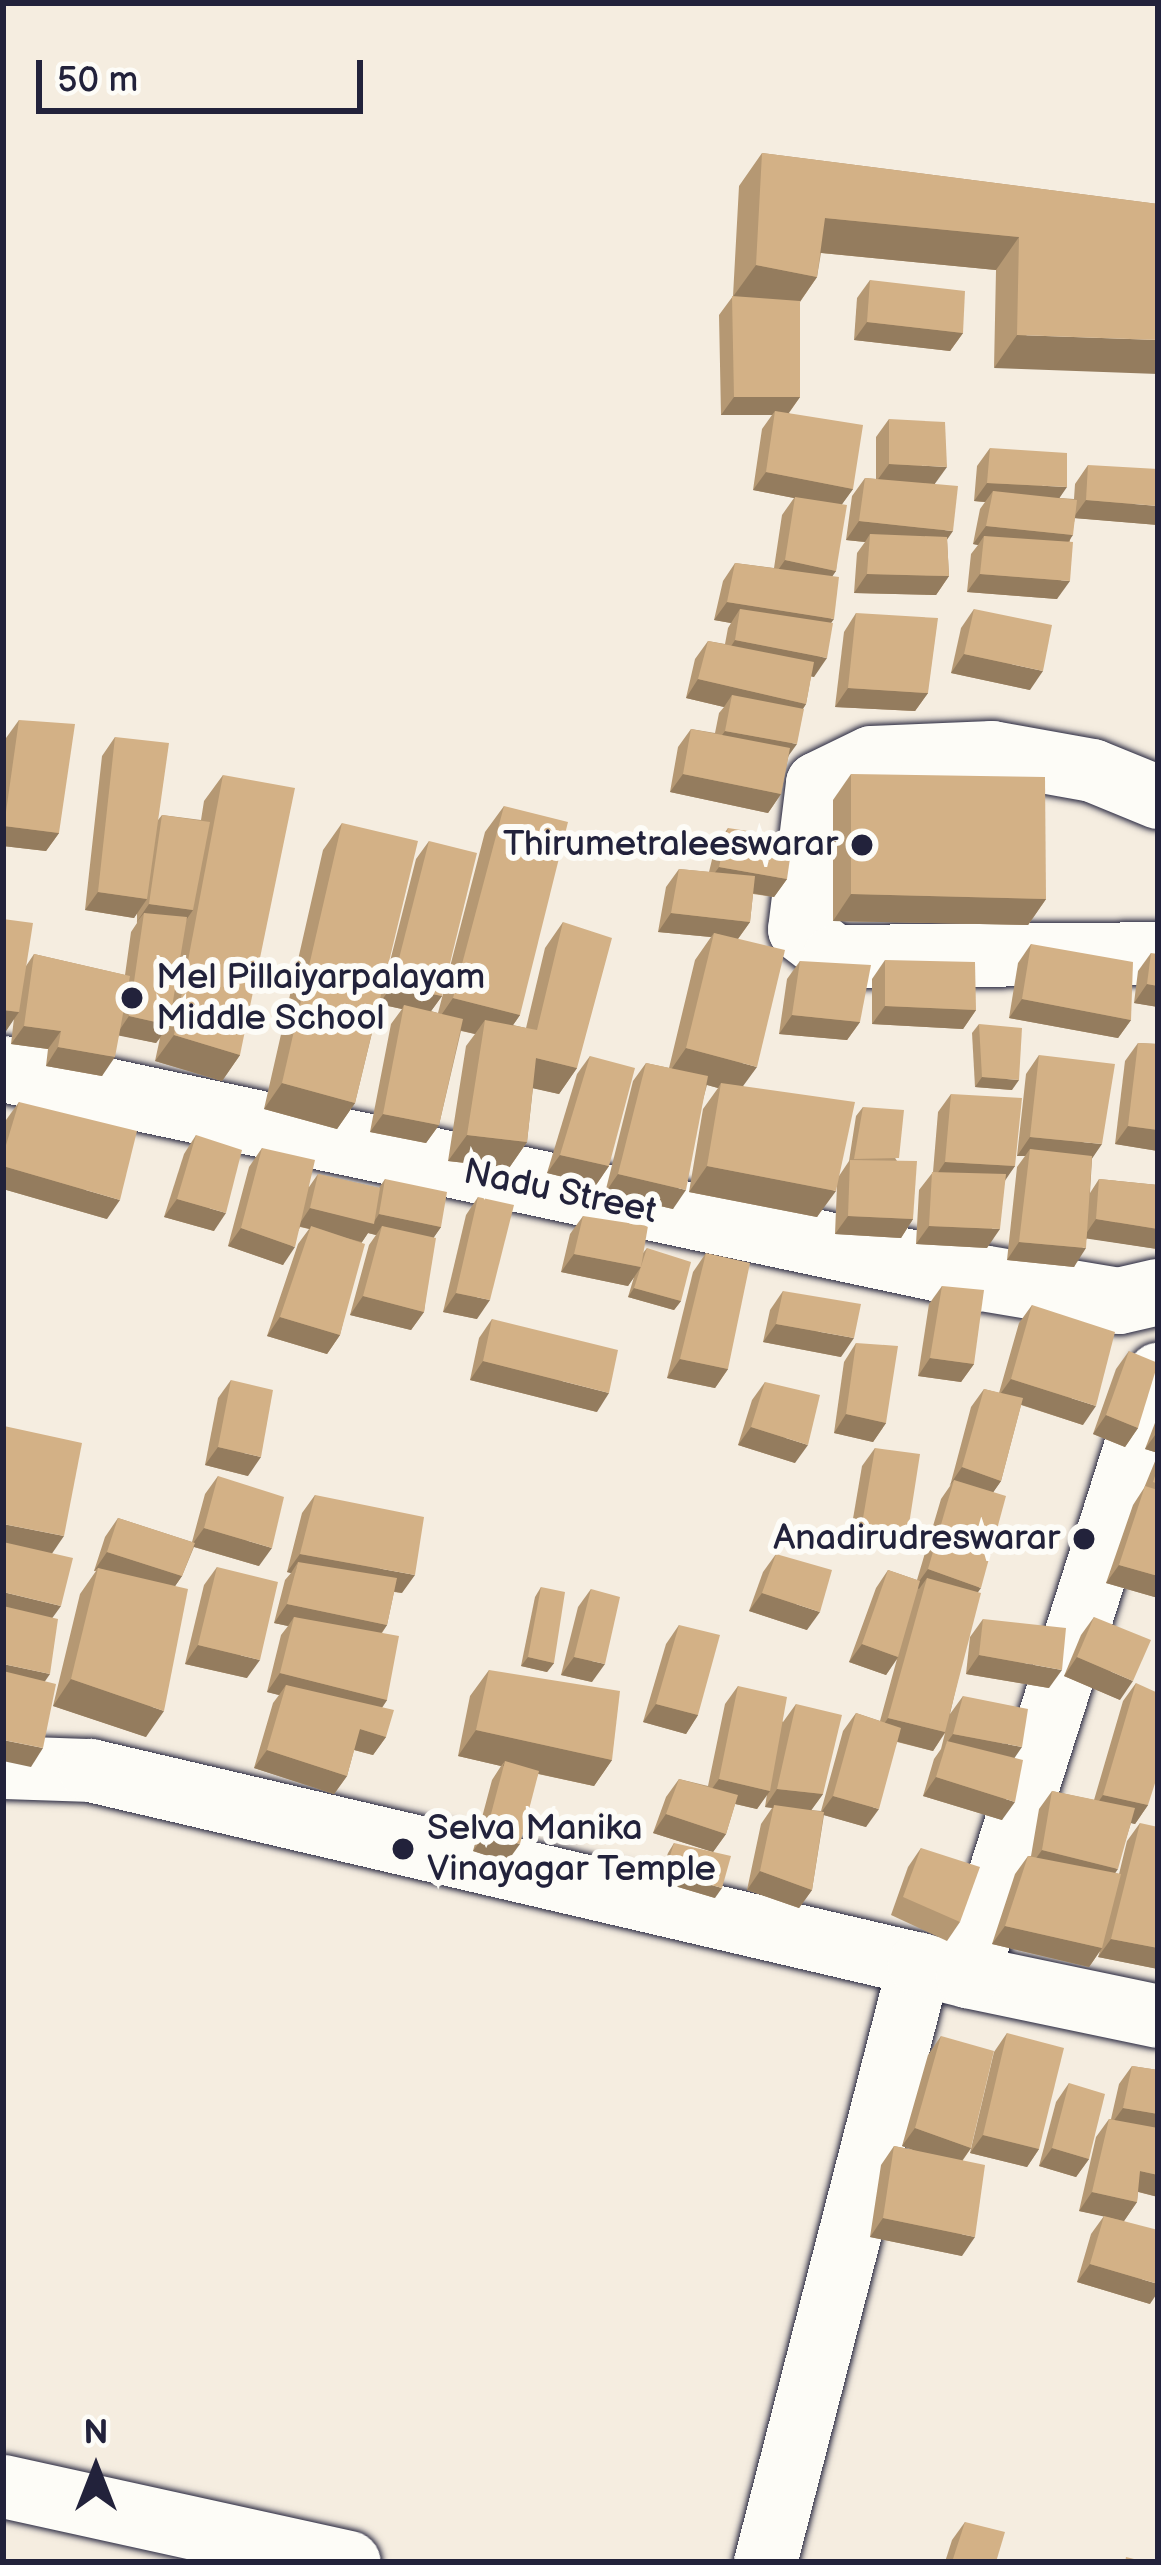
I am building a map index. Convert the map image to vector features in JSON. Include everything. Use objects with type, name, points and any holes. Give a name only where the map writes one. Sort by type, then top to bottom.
[{"type":"main road","name":"Nadu Street","points":[[3,1069],[813,1246],[1145,1311]]},
{"type":"street","points":[[1158,797],[1092,770],[992,752],[871,758],[817,783],[799,929],[834,956],[1158,953]]},
{"type":"street","points":[[765,2562],[943,1970],[1158,1374]]},
{"type":"street","points":[[3,1767],[90,1770],[1158,2016]]},
{"type":"street","points":[[3,2486],[350,2562]]},
{"type":"building","points":[[762,153],[1158,204],[1158,340],[1017,335],[1019,237],[825,218],[817,277],[756,265]]},
{"type":"building","points":[[870,280],[965,291],[963,333],[867,322]]},
{"type":"building","points":[[732,296],[800,301],[800,397],[734,397]]},
{"type":"building","points":[[775,411],[863,425],[853,489],[766,472]]},
{"type":"building","points":[[889,419],[945,422],[947,467],[889,464]]},
{"type":"building","points":[[990,448],[1067,453],[1067,487],[987,483]]},
{"type":"building","points":[[1088,465],[1158,469],[1158,506],[1086,500]]},
{"type":"building","points":[[865,478],[958,486],[953,531],[859,521]]},
{"type":"building","points":[[993,491],[1077,500],[1073,535],[986,526]]},
{"type":"building","points":[[795,497],[847,505],[836,571],[785,560]]},
{"type":"building","points":[[870,534],[947,537],[949,576],[867,574]]},
{"type":"building","points":[[984,536],[1073,542],[1070,581],[980,574]]},
{"type":"building","points":[[735,563],[839,577],[834,619],[727,602]]},
{"type":"building","points":[[740,609],[833,623],[827,658],[735,640]]},
{"type":"building","points":[[974,609],[1052,625],[1043,671],[964,654]]},
{"type":"building","points":[[856,613],[938,618],[928,693],[848,688]]},
{"type":"building","points":[[708,641],[814,662],[806,704],[698,679]]},
{"type":"building","points":[[732,695],[804,709],[797,744],[725,731]]},
{"type":"building","points":[[19,720],[75,724],[59,833],[4,826]]},
{"type":"building","points":[[691,729],[790,748],[781,794],[683,774]]},
{"type":"building","points":[[115,737],[169,743],[147,899],[98,892]]},
{"type":"building","points":[[851,774],[1045,777],[1046,899],[851,894]]},
{"type":"building","points":[[223,775],[295,788],[240,1055],[174,1035]]},
{"type":"building","points":[[504,806],[568,822],[520,1015],[453,998]]},
{"type":"building","points":[[162,815],[210,822],[193,910],[149,904]]},
{"type":"building","points":[[342,823],[418,841],[355,1103],[282,1083]]},
{"type":"building","points":[[728,828],[793,838],[787,879],[719,867]]},
{"type":"building","points":[[429,841],[477,853],[442,996],[392,986]]},
{"type":"building","points":[[679,869],[755,876],[750,922],[671,913]]},
{"type":"building","points":[[144,913],[187,917],[169,1025],[129,1016]]},
{"type":"building","points":[[3,919],[33,923],[19,1012],[3,1010]]},
{"type":"building","points":[[563,922],[612,938],[577,1068],[536,1058],[527,1142],[467,1135],[485,1020],[537,1030]]},
{"type":"building","points":[[714,933],[785,950],[757,1067],[686,1048]]},
{"type":"building","points":[[1031,944],[1133,962],[1131,1020],[1022,999]]},
{"type":"building","points":[[1151,953],[1158,954],[1158,986],[1147,984]]},
{"type":"building","points":[[34,954],[130,976],[115,1057],[58,1047],[61,1031],[24,1026]]},
{"type":"building","points":[[885,960],[975,962],[976,1010],[885,1006]]},
{"type":"building","points":[[800,961],[871,965],[860,1022],[792,1015]]},
{"type":"building","points":[[404,1005],[463,1019],[439,1125],[383,1114]]},
{"type":"building","points":[[979,1024],[1022,1028],[1019,1080],[982,1077]]},
{"type":"building","points":[[1138,1043],[1158,1044],[1158,1130],[1128,1126]]},
{"type":"building","points":[[1039,1055],[1115,1064],[1102,1144],[1030,1137]]},
{"type":"building","points":[[590,1056],[635,1068],[609,1166],[560,1155]]},
{"type":"building","points":[[646,1063],[708,1076],[686,1190],[618,1174]]},
{"type":"building","points":[[721,1083],[855,1102],[836,1191],[707,1166]]},
{"type":"building","points":[[951,1094],[1022,1098],[1015,1166],[945,1162]]},
{"type":"building","points":[[19,1102],[137,1131],[120,1200],[3,1166]]},
{"type":"building","points":[[863,1107],[904,1110],[899,1158],[854,1159]]},
{"type":"building","points":[[196,1135],[242,1150],[226,1213],[177,1199]]},
{"type":"building","points":[[262,1148],[315,1160],[295,1247],[241,1228]]},
{"type":"building","points":[[1030,1149],[1092,1156],[1086,1248],[1019,1242]]},
{"type":"building","points":[[850,1160],[917,1161],[913,1219],[848,1216]]},
{"type":"building","points":[[932,1172],[1006,1174],[1000,1229],[929,1226]]},
{"type":"building","points":[[318,1174],[380,1188],[374,1224],[310,1208]]},
{"type":"building","points":[[385,1179],[447,1192],[441,1227],[379,1214]]},
{"type":"building","points":[[1099,1179],[1158,1185],[1158,1229],[1096,1219]]},
{"type":"building","points":[[478,1197],[514,1205],[490,1300],[456,1293]]},
{"type":"building","points":[[583,1216],[648,1226],[641,1267],[574,1254]]},
{"type":"building","points":[[311,1226],[365,1244],[340,1335],[280,1317]]},
{"type":"building","points":[[382,1226],[436,1238],[424,1312],[363,1296]]},
{"type":"building","points":[[647,1248],[691,1262],[681,1301],[634,1288]]},
{"type":"building","points":[[706,1253],[750,1263],[728,1369],[680,1359]]},
{"type":"building","points":[[942,1286],[984,1290],[974,1364],[930,1358]]},
{"type":"building","points":[[783,1291],[861,1304],[854,1338],[776,1324]]},
{"type":"building","points":[[1032,1305],[1115,1332],[1096,1406],[1011,1379]]},
{"type":"building","points":[[492,1319],[618,1350],[609,1393],[483,1361]]},
{"type":"building","points":[[856,1343],[898,1346],[886,1423],[846,1414]]},
{"type":"building","points":[[1129,1351],[1158,1363],[1138,1428],[1106,1415]]},
{"type":"building","points":[[231,1380],[273,1390],[261,1457],[218,1447]]},
{"type":"building","points":[[765,1382],[820,1395],[808,1445],[751,1427]]},
{"type":"building","points":[[984,1389],[1023,1398],[1001,1481],[962,1467]]},
{"type":"building","points":[[4,1426],[82,1443],[64,1536],[3,1524]]},
{"type":"building","points":[[875,1448],[920,1454],[908,1531],[862,1524]]},
{"type":"building","points":[[218,1476],[284,1497],[272,1548],[204,1528]]},
{"type":"building","points":[[954,1480],[1006,1496],[981,1588],[928,1569]]},
{"type":"building","points":[[1145,1486],[1158,1490],[1158,1576],[1119,1565]]},
{"type":"building","points":[[315,1495],[424,1517],[415,1575],[300,1554]]},
{"type":"building","points":[[118,1518],[195,1543],[182,1576],[107,1552]]},
{"type":"building","points":[[3,1542],[73,1558],[61,1606],[3,1592]]},
{"type":"building","points":[[776,1554],[832,1570],[820,1612],[762,1593]]},
{"type":"building","points":[[298,1562],[397,1578],[387,1625],[287,1604]]},
{"type":"building","points":[[217,1567],[278,1582],[260,1660],[198,1645]]},
{"type":"building","points":[[98,1568],[188,1589],[164,1711],[71,1679]]},
{"type":"building","points":[[888,1570],[920,1581],[898,1657],[862,1644]]},
{"type":"building","points":[[927,1578],[981,1593],[945,1732],[888,1718]]},
{"type":"building","points":[[541,1587],[565,1592],[554,1663],[528,1657]]},
{"type":"building","points":[[591,1589],[620,1597],[605,1664],[574,1657]]},
{"type":"building","points":[[3,1606],[58,1619],[50,1674],[3,1664]]},
{"type":"building","points":[[294,1617],[399,1636],[387,1700],[280,1673]]},
{"type":"building","points":[[1094,1617],[1151,1640],[1133,1681],[1077,1657]]},
{"type":"building","points":[[983,1619],[1066,1628],[1062,1670],[979,1655]]},
{"type":"building","points":[[679,1625],[720,1635],[698,1715],[656,1704]]},
{"type":"building","points":[[489,1670],[620,1691],[612,1760],[476,1730]]},
{"type":"building","points":[[3,1671],[56,1684],[43,1748],[3,1740]]},
{"type":"building","points":[[1136,1683],[1158,1693],[1158,1774],[1148,1805],[1103,1795]]},
{"type":"building","points":[[286,1685],[394,1710],[386,1737],[360,1729],[347,1776],[267,1750]]},
{"type":"building","points":[[738,1686],[787,1697],[770,1791],[719,1779]]},
{"type":"building","points":[[963,1696],[1028,1709],[1022,1747],[953,1734]]},
{"type":"building","points":[[796,1704],[842,1715],[823,1794],[777,1789]]},
{"type":"building","points":[[856,1713],[901,1728],[879,1809],[833,1796]]},
{"type":"building","points":[[947,1741],[1023,1760],[1015,1802],[936,1777]]},
{"type":"building","points":[[505,1761],[539,1771],[520,1844],[486,1833]]},
{"type":"building","points":[[679,1779],[738,1795],[726,1834],[666,1814]]},
{"type":"building","points":[[1052,1791],[1135,1808],[1118,1869],[1042,1850]]},
{"type":"building","points":[[774,1805],[824,1812],[812,1890],[760,1871]]},
{"type":"building","points":[[1140,1823],[1158,1827],[1158,1948],[1111,1939]]},
{"type":"building","points":[[674,1843],[731,1856],[722,1888],[665,1872]]},
{"type":"building","points":[[921,1848],[980,1867],[960,1922],[903,1897]]},
{"type":"building","points":[[1028,1856],[1121,1874],[1102,1948],[1005,1926]]},
{"type":"building","points":[[1007,2033],[1064,2048],[1039,2149],[983,2135]]},
{"type":"building","points":[[941,2036],[994,2051],[971,2148],[915,2128]]},
{"type":"building","points":[[1132,2066],[1158,2070],[1158,2114],[1123,2108]]},
{"type":"building","points":[[1069,2083],[1105,2094],[1089,2159],[1052,2148]]},
{"type":"building","points":[[1109,2119],[1158,2128],[1158,2175],[1140,2171],[1137,2202],[1092,2192]]},
{"type":"building","points":[[894,2146],[985,2165],[975,2237],[883,2218]]},
{"type":"building","points":[[1104,2216],[1158,2230],[1158,2284],[1090,2264]]},
{"type":"building","points":[[965,2522],[1005,2532],[996,2562],[952,2562]]},
{"type":"place","name":"Thirumetraleeswarar","points":[[862,845]]},
{"type":"place","name":"Mel Pillaiyarpalayam Middle School","points":[[132,998]]},
{"type":"place","name":"Anadirudreswarar","points":[[1084,1539]]},
{"type":"place","name":"Selva Manika Vinayagar Temple","points":[[403,1849]]}]
